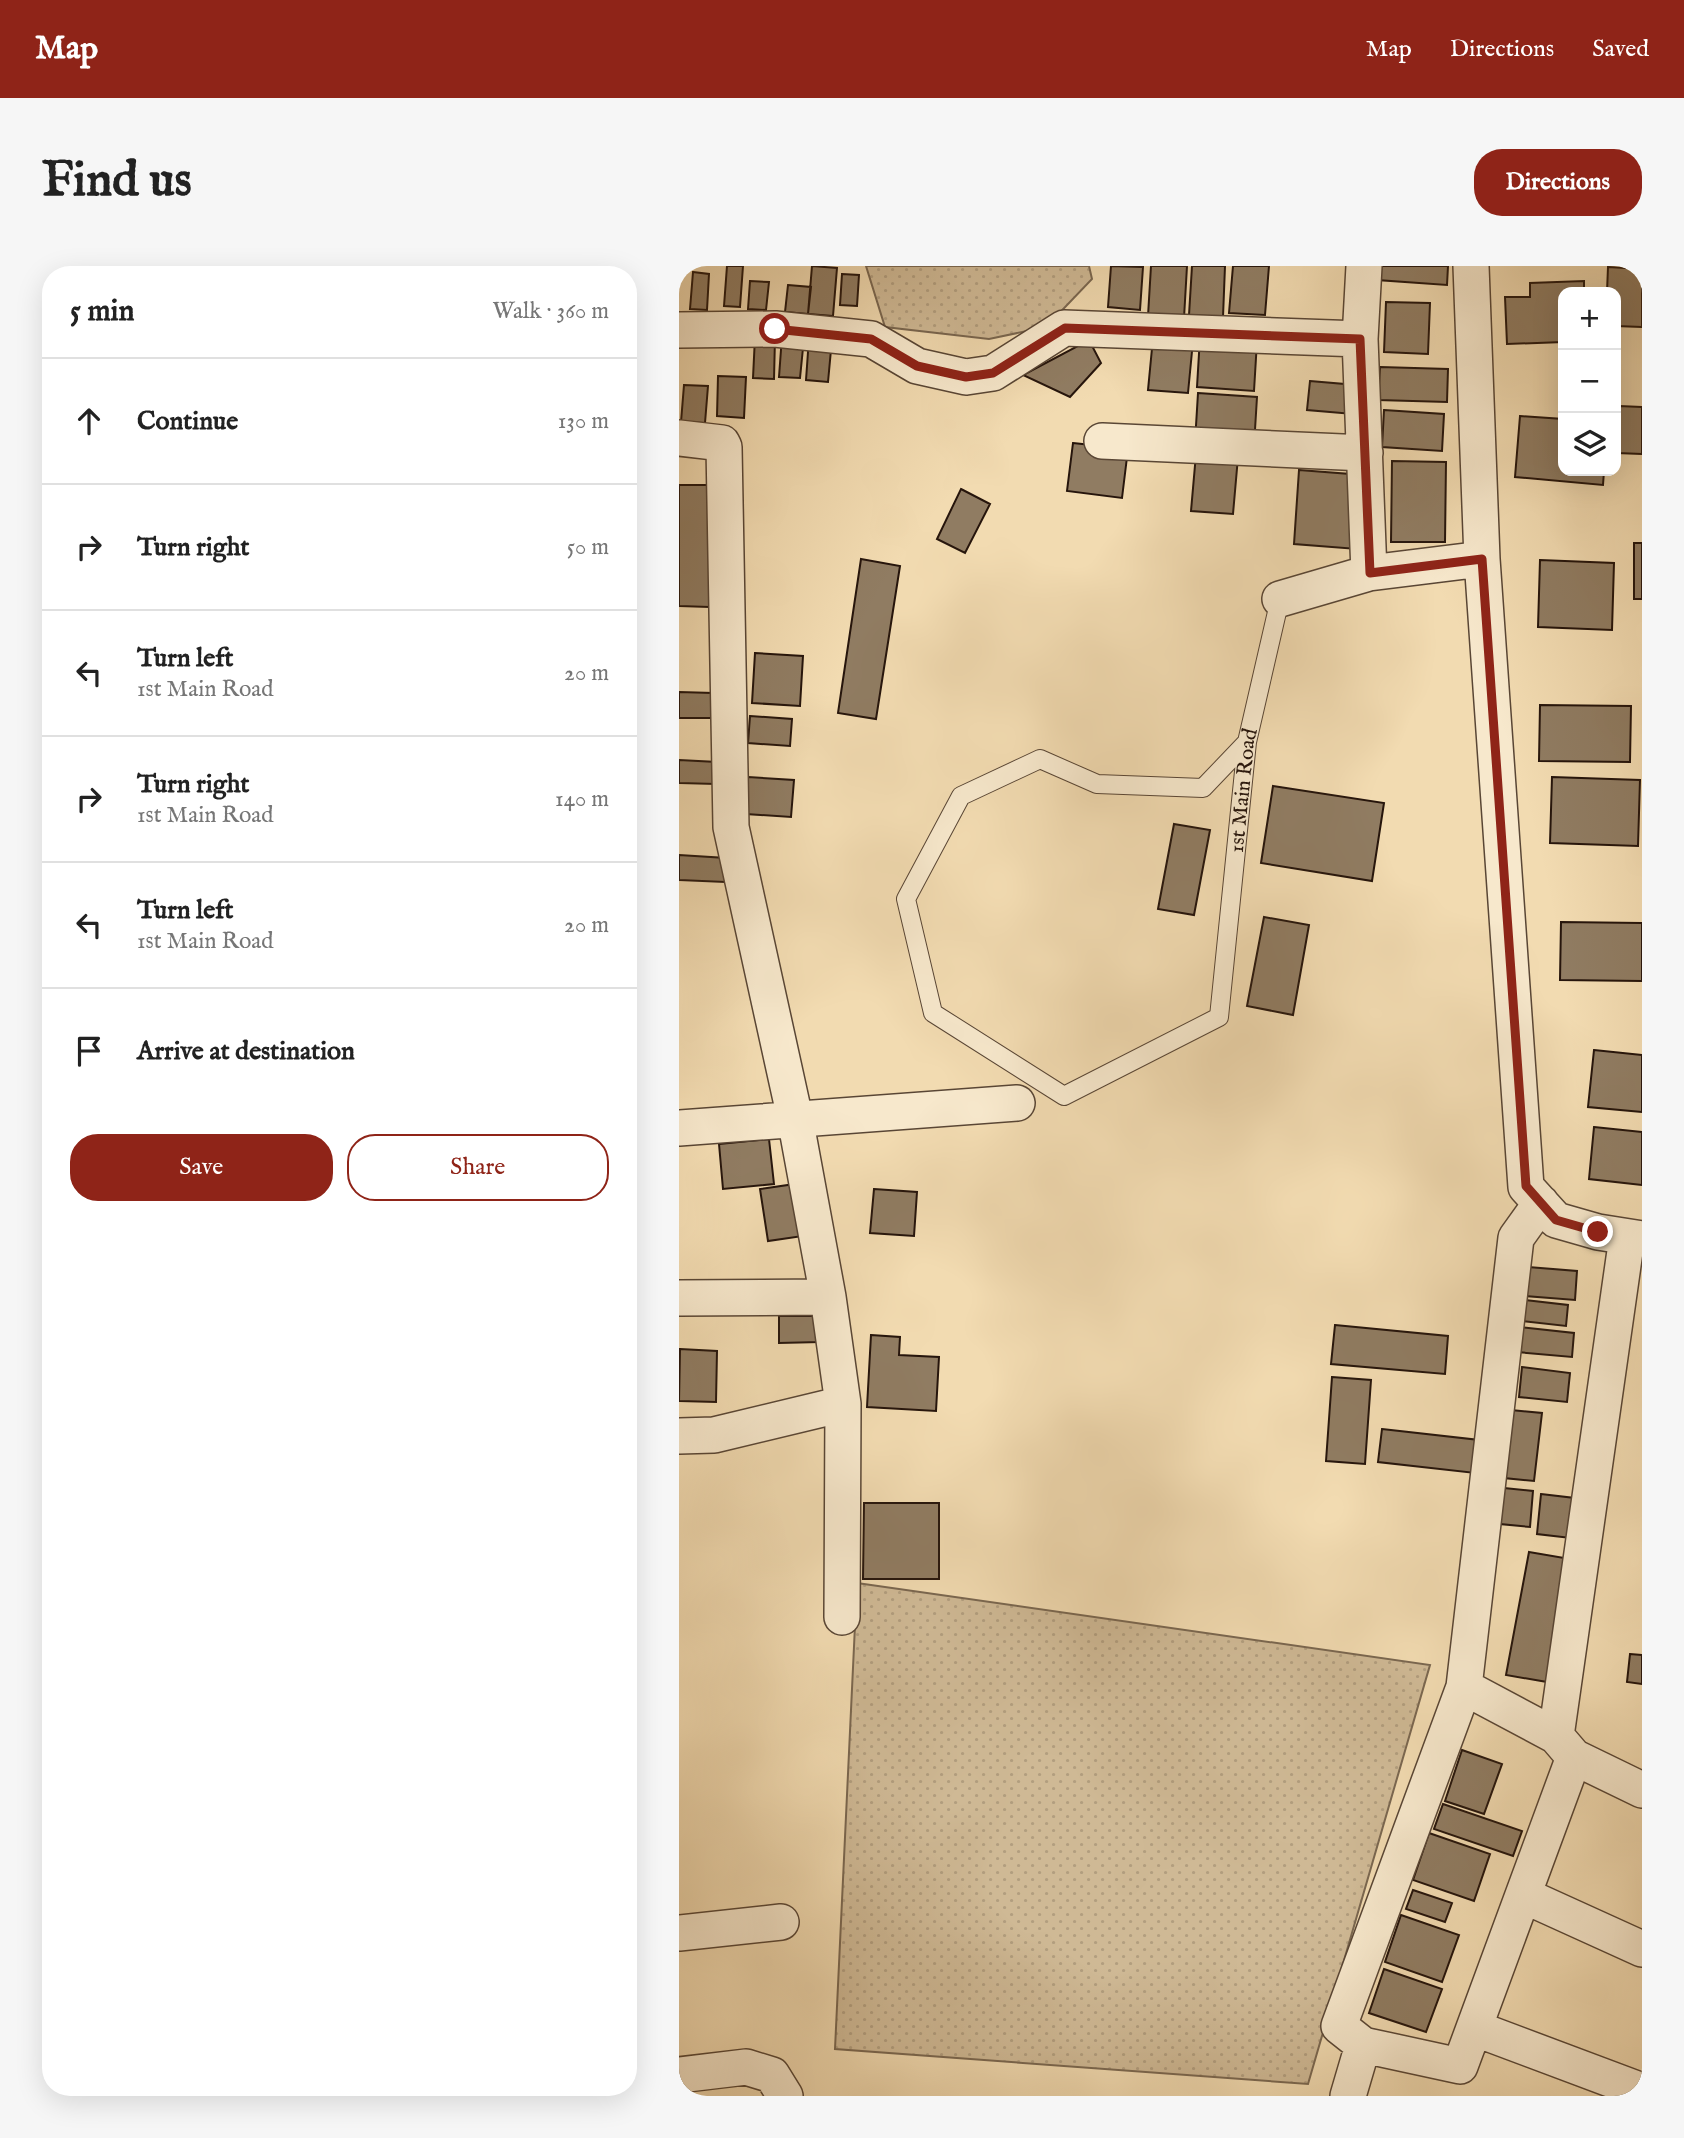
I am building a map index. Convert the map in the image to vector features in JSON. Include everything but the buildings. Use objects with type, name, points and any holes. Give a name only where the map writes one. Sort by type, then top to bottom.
[{"type":"street","points":[[1364,266],[1360,339],[1370,573]]},
{"type":"street","points":[[1471,266],[1482,559],[1526,1186],[1541,1203],[1556,1220],[1598,1232],[1635,1238],[1565,1747],[1523,1895],[1460,2066],[1363,2045],[1339,2026],[1464,1687],[1516,1238],[1541,1203]]},
{"type":"street","points":[[679,330],[775,329],[871,339],[917,366],[966,377],[993,373],[1065,328],[1360,339]]},
{"type":"street","points":[[679,438],[722,443],[725,461],[731,827],[795,1118],[828,1297],[842,1404],[842,1618]]},
{"type":"street","points":[[1102,440],[1365,453]]},
{"type":"street","name":"1st Main Road","points":[[1280,599],[1370,573],[1482,559]]},
{"type":"street","points":[[679,1128],[1017,1103]]},
{"type":"street","points":[[679,1298],[828,1297]]},
{"type":"street","points":[[679,1436],[714,1435],[842,1404]]},
{"type":"street","points":[[1464,1687],[1642,1790]]},
{"type":"street","points":[[1523,1895],[1642,1949]]},
{"type":"street","points":[[679,1933],[781,1922]]},
{"type":"street","points":[[1474,2028],[1642,2091]]},
{"type":"street","points":[[1348,2096],[1363,2045]]},
{"type":"street","points":[[679,2076],[746,2067],[772,2075],[785,2096]]},
{"type":"lane","name":"1st Main Road","points":[[1247,742],[1203,788],[1097,785],[1040,759],[961,796],[906,899],[933,1013],[1064,1096],[1219,1017],[1247,742],[1280,599]]},
{"type":"shaded area","points":[[866,266],[1089,266],[1092,279],[1046,327],[989,339],[885,327]]},
{"type":"shaded area","points":[[857,1583],[1430,1665],[1308,2084],[835,2049]]},
{"type":"route","points":[[775,329],[871,339],[917,366],[966,377],[993,373],[1065,328],[1360,339],[1370,573],[1482,559],[1526,1186],[1556,1220],[1598,1232]]}]
